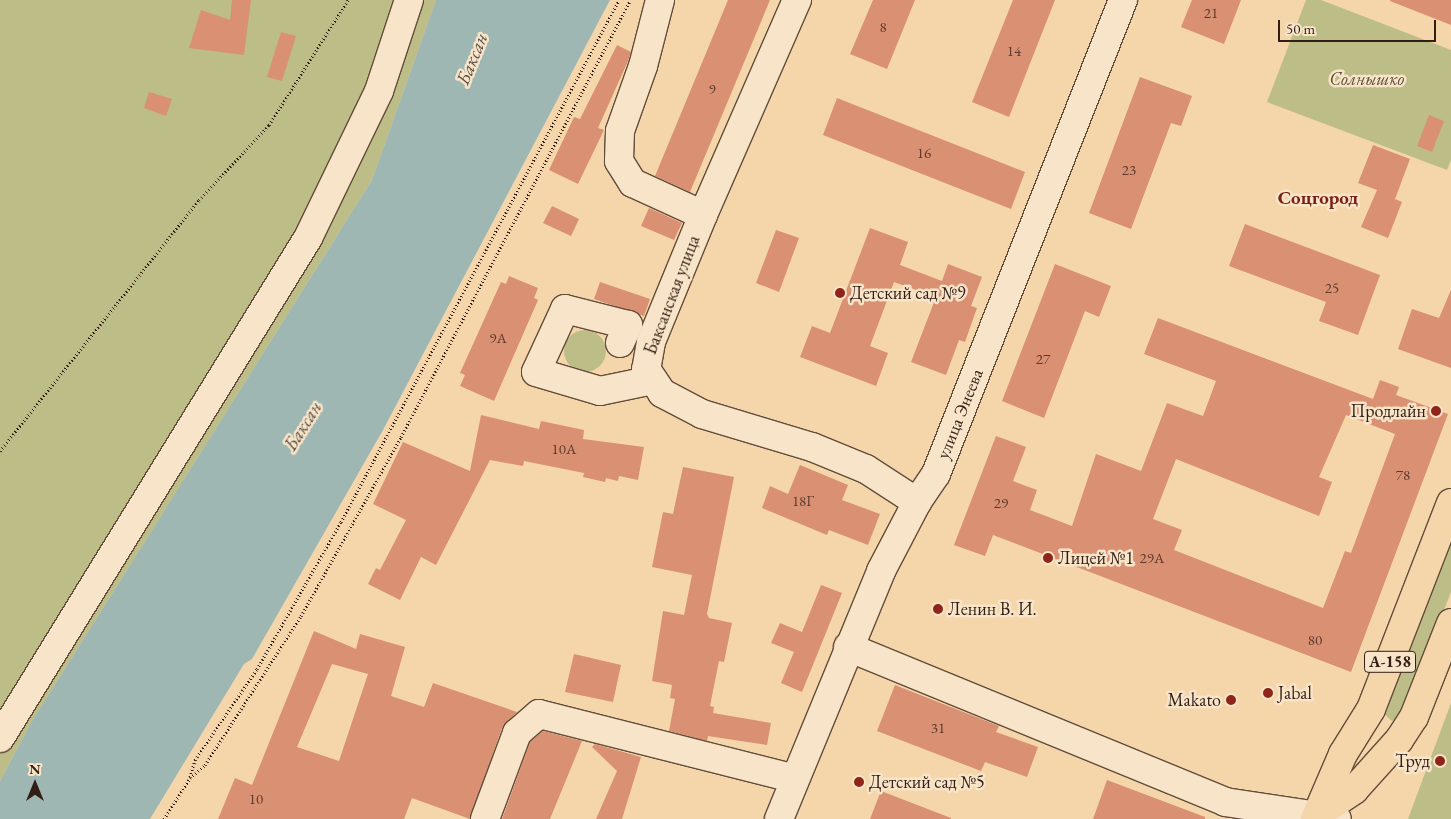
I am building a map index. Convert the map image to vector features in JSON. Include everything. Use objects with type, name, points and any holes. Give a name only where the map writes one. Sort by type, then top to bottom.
[{"type":"main road","name":"А-158","points":[[1323,818],[1343,754],[1371,709],[1451,503]]},
{"type":"main road","name":"А-158","points":[[1323,818],[1384,759],[1408,726],[1451,623]]},
{"type":"main road","points":[[1371,709],[1372,716],[1383,727],[1400,730],[1408,726]]},
{"type":"street","points":[[0,738],[308,238],[379,91],[409,0]]},
{"type":"street","name":"Баксанская улица","points":[[660,0],[643,66],[620,131],[619,161],[632,183],[703,215],[651,342],[646,368],[662,393],[702,414],[812,447],[866,469],[916,502]]},
{"type":"street","points":[[703,215],[797,0]]},
{"type":"street","name":"улица Энеева","points":[[779,819],[848,647],[881,571],[916,502],[936,474],[1123,0]]},
{"type":"street","points":[[620,343],[628,325],[565,309],[536,372],[600,390],[653,380]]},
{"type":"street","points":[[848,647],[1225,802],[1323,818]]},
{"type":"street","points":[[486,819],[517,733],[539,714],[795,779]]},
{"type":"path","points":[[344,0],[345,5]]},
{"type":"path","points":[[0,450],[199,200],[269,125],[348,0]]},
{"type":"path","points":[[190,778],[195,760],[257,669],[341,522],[619,0]]},
{"type":"path","points":[[164,819],[190,778],[205,764],[302,616],[402,437],[630,0]]},
{"type":"green space","points":[[0,0],[436,0],[372,180],[32,721],[0,781]]},
{"type":"green space","name":"Солнышко","points":[[1306,0],[1321,0],[1451,50],[1451,160],[1447,170],[1267,102]]},
{"type":"green space","points":[[589,330],[597,333],[603,339],[606,351],[603,363],[597,369],[581,372],[573,369],[567,363],[564,347],[567,339],[573,333]]},
{"type":"green space","points":[[1451,531],[1451,592],[1403,715],[1392,721],[1383,713]]},
{"type":"green space","name":"Труд","points":[[1451,703],[1451,819],[1408,819]]},
{"type":"water","name":"Баксан","points":[[436,0],[610,0],[383,430],[252,659],[244,664],[150,819],[0,819],[0,781],[32,721],[372,180]]},
{"type":"building","points":[[232,0],[251,0],[244,55],[189,48],[201,10],[230,20]]},
{"type":"building","points":[[728,0],[770,0],[690,192],[655,176]]},
{"type":"building","points":[[873,0],[915,0],[887,69],[850,54]]},
{"type":"building","points":[[1013,0],[1055,0],[1009,117],[972,102]]},
{"type":"building","points":[[1192,0],[1241,0],[1224,44],[1181,27]]},
{"type":"building","points":[[1451,0],[1451,25],[1390,1]]},
{"type":"building","points":[[281,32],[296,36],[282,81],[267,77]]},
{"type":"building","points":[[617,45],[631,52],[598,128],[604,130],[578,184],[549,170],[574,117],[580,119]]},
{"type":"building","points":[[1140,77],[1192,96],[1181,126],[1171,123],[1131,229],[1089,213]]},
{"type":"building","points":[[149,92],[172,99],[166,116],[144,108]]},
{"type":"building","points":[[837,98],[1025,172],[1011,209],[823,135]]},
{"type":"building","points":[[1429,115],[1444,121],[1432,152],[1417,146]]},
{"type":"building","points":[[1373,145],[1410,159],[1395,199],[1402,202],[1388,238],[1361,227],[1377,190],[1358,183]]},
{"type":"building","points":[[552,206],[579,219],[571,236],[543,223]]},
{"type":"building","points":[[649,208],[682,223],[674,240],[641,226]]},
{"type":"building","points":[[1245,224],[1380,275],[1358,335],[1319,321],[1326,302],[1229,266]]},
{"type":"building","points":[[870,228],[908,242],[900,265],[942,281],[948,264],[982,277],[971,306],[977,308],[965,342],[959,340],[946,375],[911,362],[936,297],[894,282],[870,346],[888,353],[876,386],[800,357],[812,326],[830,333]]},
{"type":"building","points":[[776,230],[799,238],[779,292],[756,283]]},
{"type":"building","points":[[1055,264],[1111,286],[1099,317],[1085,311],[1044,418],[1002,401]]},
{"type":"building","points":[[509,276],[538,288],[534,298],[538,300],[494,401],[460,386],[465,375],[460,373],[501,282],[506,284]]},
{"type":"building","points":[[600,282],[650,299],[644,316],[594,299]]},
{"type":"building","points":[[1451,290],[1451,368],[1398,349],[1412,309],[1439,318]]},
{"type":"building","points":[[1158,318],[1373,399],[1380,380],[1399,387],[1396,395],[1448,414],[1351,672],[993,535],[985,556],[954,545],[996,436],[1026,447],[1013,481],[1037,490],[1030,510],[1072,526],[1096,454],[1141,471],[1167,403],[1203,416],[1216,381],[1144,354]],"holes":[[[1346,415],[1395,434],[1351,553],[1345,551],[1323,608],[1174,550],[1182,530],[1153,519],[1176,459],[1319,516],[1332,482],[1319,477]]]},
{"type":"building","points":[[481,415],[539,429],[541,421],[584,430],[583,439],[644,447],[638,480],[619,476],[618,481],[606,478],[605,482],[583,477],[584,473],[524,461],[523,466],[490,460],[436,565],[421,557],[400,600],[368,584],[376,568],[380,570],[406,520],[373,504],[403,442],[470,471]]},
{"type":"building","points":[[800,465],[848,485],[842,500],[880,514],[868,545],[829,530],[827,535],[762,508],[770,486],[788,494]]},
{"type":"building","points":[[683,467],[734,477],[707,614],[709,618],[732,623],[724,662],[719,661],[710,706],[714,707],[713,713],[771,723],[767,745],[708,736],[707,741],[669,731],[675,699],[670,698],[672,685],[652,681],[663,611],[684,615],[692,575],[652,567],[663,512],[673,514]]},
{"type":"building","points":[[821,585],[842,593],[802,692],[781,683],[794,652],[771,643],[780,623],[802,632]]},
{"type":"building","points":[[314,631],[356,649],[360,634],[405,647],[391,696],[424,707],[433,683],[517,712],[502,728],[470,819],[412,798],[404,819],[218,819],[235,778],[252,785]],"holes":[[[332,664],[368,674],[339,761],[297,747]]]},
{"type":"building","points":[[574,654],[621,665],[613,702],[565,692]]},
{"type":"building","points":[[895,685],[999,726],[996,732],[1038,747],[1027,777],[985,762],[981,771],[877,731]]},
{"type":"building","points":[[543,731],[582,741],[550,819],[502,819],[530,742]]},
{"type":"building","points":[[595,744],[641,757],[622,819],[596,819],[617,771],[592,747]]},
{"type":"building","points":[[1107,780],[1205,817],[1205,819],[1093,819]]},
{"type":"building","points":[[881,791],[951,818],[951,819],[870,819]]},
{"type":"place","name":"Детский сад №9","points":[[840,293]]},
{"type":"place","name":"Продлайн","points":[[1436,411]]},
{"type":"place","name":"Лицей №1","points":[[1048,558]]},
{"type":"place","name":"Ленин В. И.","points":[[938,609]]},
{"type":"place","name":"Jabal","points":[[1268,693]]},
{"type":"place","name":"Мakato","points":[[1231,700]]},
{"type":"place","name":"Труд","points":[[1440,761]]},
{"type":"place","name":"Детский сад №5","points":[[859,782]]},
{"type":"district","name":"Соцгород","points":[[1318,198]]}]
